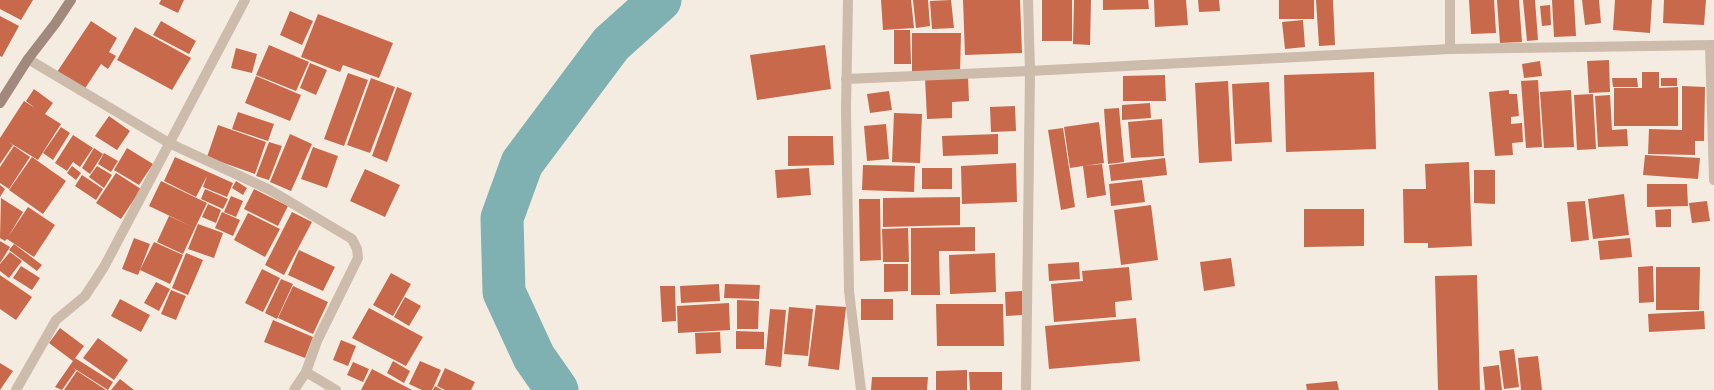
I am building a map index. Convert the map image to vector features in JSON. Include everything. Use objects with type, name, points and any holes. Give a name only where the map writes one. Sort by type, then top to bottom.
[{"type":"main road","points":[[0,103],[28,59],[55,24],[71,0]]},
{"type":"street","points":[[16,390],[56,320],[85,296],[104,267],[245,0]]},
{"type":"street","points":[[848,0],[846,79],[849,291],[861,390]]},
{"type":"street","points":[[1026,390],[1030,71],[1028,0]]},
{"type":"street","points":[[1450,0],[1450,49]]},
{"type":"street","points":[[846,79],[1450,49],[1712,45],[1714,180]]},
{"type":"street","points":[[28,59],[169,143],[270,190],[352,239],[357,249],[358,258],[318,341],[306,372],[294,390]]},
{"type":"street","points":[[306,372],[336,390]]},
{"type":"building","points":[[0,0],[33,0],[21,20],[0,9]]},
{"type":"building","points":[[161,0],[184,0],[178,13],[159,4]]},
{"type":"building","points":[[881,0],[911,0],[914,28],[883,30]]},
{"type":"building","points":[[913,0],[928,0],[930,26],[916,28]]},
{"type":"building","points":[[951,0],[954,28],[932,29],[930,1]]},
{"type":"building","points":[[963,0],[1020,0],[1022,53],[965,55]]},
{"type":"building","points":[[1042,0],[1072,0],[1072,41],[1042,41]]},
{"type":"building","points":[[1074,0],[1091,0],[1090,45],[1073,44]]},
{"type":"building","points":[[1103,0],[1148,0],[1149,9],[1103,10]]},
{"type":"building","points":[[1154,0],[1186,0],[1188,25],[1155,27]]},
{"type":"building","points":[[1198,0],[1219,0],[1220,11],[1199,12]]},
{"type":"building","points":[[1279,0],[1314,0],[1314,19],[1279,19]]},
{"type":"building","points":[[1316,0],[1333,0],[1335,45],[1319,46]]},
{"type":"building","points":[[1469,0],[1494,0],[1496,33],[1471,34]]},
{"type":"building","points":[[1497,0],[1519,0],[1522,42],[1500,43]]},
{"type":"building","points":[[1523,0],[1535,0],[1538,40],[1527,41]]},
{"type":"building","points":[[1552,0],[1574,0],[1576,36],[1554,37]]},
{"type":"building","points":[[1582,0],[1599,0],[1601,23],[1585,25]]},
{"type":"building","points":[[1615,0],[1652,0],[1650,33],[1613,30]]},
{"type":"building","points":[[1664,0],[1706,0],[1704,25],[1663,23]]},
{"type":"building","points":[[1550,5],[1551,25],[1542,26],[1540,6]]},
{"type":"building","points":[[290,11],[313,21],[302,45],[280,35]]},
{"type":"building","points":[[318,14],[393,43],[379,78],[343,65],[340,72],[301,57]]},
{"type":"building","points":[[0,16],[19,26],[2,57],[0,56]]},
{"type":"building","points":[[1303,20],[1305,47],[1285,49],[1282,22]]},
{"type":"building","points":[[91,21],[117,38],[109,52],[116,56],[108,69],[101,64],[84,90],[57,72]]},
{"type":"building","points":[[161,21],[196,41],[189,54],[153,35]]},
{"type":"building","points":[[135,27],[191,58],[172,90],[117,60]]},
{"type":"building","points":[[894,30],[910,30],[911,64],[894,64]]},
{"type":"building","points":[[912,33],[961,33],[960,73],[912,73]]},
{"type":"building","points":[[269,45],[309,62],[296,91],[256,75]]},
{"type":"building","points":[[825,45],[831,89],[757,100],[750,55]]},
{"type":"building","points":[[236,48],[257,54],[252,73],[231,68]]},
{"type":"building","points":[[1609,60],[1610,92],[1589,93],[1587,61]]},
{"type":"building","points":[[1540,61],[1542,76],[1524,78],[1522,64]]},
{"type":"building","points":[[310,63],[327,70],[316,95],[300,88]]},
{"type":"building","points":[[1374,72],[1376,149],[1286,152],[1284,75]]},
{"type":"building","points":[[1642,72],[1659,72],[1659,88],[1678,87],[1678,126],[1614,126],[1614,88],[1642,88]]},
{"type":"building","points":[[348,73],[368,80],[344,146],[324,139]]},
{"type":"building","points":[[1165,75],[1166,101],[1123,101],[1123,76]]},
{"type":"building","points":[[256,76],[301,95],[290,121],[245,103]]},
{"type":"building","points":[[968,76],[969,101],[952,102],[952,118],[927,119],[925,78]]},
{"type":"building","points":[[371,78],[395,87],[370,153],[347,145]]},
{"type":"building","points":[[1612,78],[1637,78],[1638,87],[1613,87]]},
{"type":"building","points":[[1661,78],[1677,78],[1677,86],[1661,86]]},
{"type":"building","points":[[1538,80],[1542,147],[1526,148],[1521,81]]},
{"type":"building","points":[[1228,81],[1232,161],[1199,163],[1195,83]]},
{"type":"building","points":[[1269,82],[1272,142],[1235,144],[1232,84]]},
{"type":"building","points":[[1682,86],[1705,87],[1704,141],[1695,141],[1695,155],[1648,154],[1649,129],[1682,130]]},
{"type":"building","points":[[397,87],[412,93],[387,162],[372,156]]},
{"type":"building","points":[[34,89],[53,103],[45,114],[61,124],[38,160],[7,141],[13,145],[0,164],[0,138],[24,101],[35,108],[26,101]]},
{"type":"building","points":[[1509,90],[1509,94],[1517,94],[1519,116],[1511,117],[1511,124],[1522,123],[1523,142],[1512,143],[1513,155],[1495,156],[1489,92]]},
{"type":"building","points":[[1571,90],[1574,147],[1544,148],[1540,92]]},
{"type":"building","points":[[889,91],[892,110],[870,113],[867,94]]},
{"type":"building","points":[[1593,94],[1596,149],[1577,150],[1574,95]]},
{"type":"building","points":[[1610,95],[1612,130],[1627,129],[1628,146],[1598,147],[1595,96]]},
{"type":"building","points":[[1150,103],[1151,118],[1122,120],[1122,105]]},
{"type":"building","points":[[1015,106],[1016,131],[991,132],[990,107]]},
{"type":"building","points":[[1119,108],[1124,162],[1108,164],[1104,109]]},
{"type":"building","points":[[238,112],[274,124],[268,141],[232,129]]},
{"type":"building","points":[[894,113],[922,114],[920,163],[892,162]]},
{"type":"building","points":[[109,116],[130,131],[117,150],[95,136]]},
{"type":"building","points":[[1162,119],[1164,156],[1131,158],[1128,122]]},
{"type":"building","points":[[1099,122],[1104,163],[1084,166],[1102,164],[1106,195],[1087,198],[1083,166],[1070,168],[1064,127]]},
{"type":"building","points":[[886,124],[889,159],[867,161],[864,126]]},
{"type":"building","points":[[218,125],[266,142],[255,174],[207,157]]},
{"type":"building","points":[[61,127],[70,133],[53,160],[43,153]]},
{"type":"building","points":[[1063,128],[1075,207],[1061,210],[1048,130]]},
{"type":"building","points":[[290,134],[312,144],[291,191],[270,182]]},
{"type":"building","points":[[998,134],[998,154],[943,156],[942,136]]},
{"type":"building","points":[[73,135],[93,148],[80,167],[73,162],[67,171],[55,163]]},
{"type":"building","points":[[788,136],[833,136],[834,165],[788,166]]},
{"type":"building","points":[[269,142],[282,146],[269,180],[256,176]]},
{"type":"building","points":[[14,146],[30,157],[9,189],[0,183],[0,167]]},
{"type":"building","points":[[313,147],[338,156],[327,188],[301,179]]},
{"type":"building","points":[[94,148],[103,154],[90,174],[82,168]]},
{"type":"building","points":[[127,148],[153,164],[139,185],[114,170]]},
{"type":"building","points":[[104,153],[118,161],[111,172],[98,164]]},
{"type":"building","points":[[1645,155],[1700,158],[1698,179],[1643,175]]},
{"type":"building","points":[[32,157],[66,181],[43,214],[9,190]]},
{"type":"building","points":[[175,157],[233,183],[227,197],[203,187],[207,176],[196,197],[164,181]]},
{"type":"building","points":[[1165,158],[1167,175],[1111,181],[1109,165]]},
{"type":"building","points":[[1469,162],[1472,246],[1428,248],[1428,243],[1404,243],[1403,189],[1426,189],[1425,164]]},
{"type":"building","points":[[1016,163],[1017,202],[962,204],[961,166]]},
{"type":"building","points":[[863,165],[915,166],[914,192],[862,190]]},
{"type":"building","points":[[72,166],[81,173],[76,180],[67,173]]},
{"type":"building","points":[[97,166],[112,175],[104,188],[89,177]]},
{"type":"building","points":[[809,168],[811,195],[777,198],[775,170]]},
{"type":"building","points":[[922,168],[952,168],[952,189],[922,189]]},
{"type":"building","points":[[365,169],[400,185],[385,217],[350,201]]},
{"type":"building","points":[[1474,170],[1495,170],[1495,204],[1474,203]]},
{"type":"building","points":[[116,173],[141,189],[121,219],[96,203]]},
{"type":"building","points":[[82,175],[103,189],[96,200],[75,186]]},
{"type":"building","points":[[1142,180],[1145,202],[1111,206],[1109,184]]},
{"type":"building","points":[[161,181],[207,203],[195,228],[149,206]]},
{"type":"building","points":[[236,181],[247,188],[243,195],[232,188]]},
{"type":"building","points":[[1647,184],[1687,184],[1688,206],[1647,207]]},
{"type":"building","points":[[0,185],[5,189],[0,197]]},
{"type":"building","points":[[205,189],[228,199],[223,209],[201,199]]},
{"type":"building","points":[[254,189],[288,206],[278,226],[244,209]]},
{"type":"building","points":[[1624,194],[1629,235],[1593,239],[1588,199]]},
{"type":"building","points":[[231,196],[243,201],[236,217],[224,212]]},
{"type":"building","points":[[960,197],[960,225],[883,227],[883,198]]},
{"type":"building","points":[[1,198],[23,212],[8,237],[28,207],[55,225],[34,257],[7,239],[5,241],[0,238]]},
{"type":"building","points":[[859,199],[880,199],[881,260],[860,261]]},
{"type":"building","points":[[1585,201],[1589,240],[1571,242],[1567,202]]},
{"type":"building","points":[[1707,201],[1710,221],[1692,223],[1689,203]]},
{"type":"building","points":[[208,204],[221,210],[216,223],[202,217]]},
{"type":"building","points":[[1151,205],[1158,260],[1121,265],[1114,210]]},
{"type":"building","points":[[1304,209],[1364,209],[1364,246],[1304,247]]},
{"type":"building","points":[[1671,209],[1671,227],[1656,227],[1655,210]]},
{"type":"building","points":[[222,212],[240,220],[233,236],[215,228]]},
{"type":"building","points":[[292,212],[312,222],[284,275],[265,265]]},
{"type":"building","points":[[248,213],[280,229],[265,257],[234,240]]},
{"type":"building","points":[[169,216],[195,228],[183,254],[157,242]]},
{"type":"building","points":[[198,224],[223,233],[214,258],[188,249]]},
{"type":"building","points":[[975,227],[975,251],[939,251],[940,295],[911,295],[911,228]]},
{"type":"building","points":[[908,228],[909,262],[883,262],[882,229]]},
{"type":"building","points":[[134,238],[150,244],[138,275],[122,269]]},
{"type":"building","points":[[1630,238],[1632,257],[1600,260],[1598,241]]},
{"type":"building","points":[[0,241],[10,247],[0,263]]},
{"type":"building","points":[[154,242],[183,255],[170,284],[140,270]]},
{"type":"building","points":[[14,244],[42,265],[37,271],[9,250]]},
{"type":"building","points":[[299,250],[335,267],[323,291],[288,275]]},
{"type":"building","points":[[10,252],[22,261],[9,278],[0,271],[0,264]]},
{"type":"building","points":[[186,253],[203,260],[188,295],[172,288]]},
{"type":"building","points":[[995,253],[996,292],[950,294],[949,255]]},
{"type":"building","points":[[1231,258],[1235,286],[1204,291],[1200,262]]},
{"type":"building","points":[[1079,262],[1080,279],[1049,281],[1048,264]]},
{"type":"building","points":[[884,264],[908,264],[908,291],[884,292]]},
{"type":"building","points":[[21,266],[40,278],[32,290],[13,278]]},
{"type":"building","points":[[1653,266],[1654,302],[1639,303],[1638,267]]},
{"type":"building","points":[[1129,267],[1132,300],[1115,302],[1116,317],[1054,322],[1051,284],[1083,281],[1082,271]]},
{"type":"building","points":[[1656,267],[1700,267],[1699,310],[1656,310]]},
{"type":"building","points":[[262,269],[280,278],[263,312],[245,303]]},
{"type":"building","points":[[391,273],[411,284],[393,316],[373,305]]},
{"type":"building","points":[[0,275],[32,297],[16,320],[0,309]]},
{"type":"building","points":[[1477,275],[1480,390],[1438,390],[1435,276]]},
{"type":"building","points":[[281,279],[293,284],[277,319],[265,313]]},
{"type":"building","points":[[156,282],[170,289],[159,311],[144,303]]},
{"type":"building","points":[[719,284],[720,301],[681,303],[680,286]]},
{"type":"building","points":[[725,284],[760,285],[759,299],[724,298]]},
{"type":"building","points":[[293,286],[328,302],[313,334],[278,318]]},
{"type":"building","points":[[660,286],[675,286],[676,321],[662,322]]},
{"type":"building","points":[[171,290],[186,296],[176,320],[161,314]]},
{"type":"building","points":[[1022,291],[1023,315],[1006,316],[1005,292]]},
{"type":"building","points":[[405,297],[421,306],[409,326],[394,317]]},
{"type":"building","points":[[120,299],[150,315],[141,332],[111,316]]},
{"type":"building","points":[[861,299],[893,299],[893,320],[861,320]]},
{"type":"building","points":[[737,300],[759,301],[758,329],[737,329]]},
{"type":"building","points":[[729,303],[730,330],[678,333],[677,306]]},
{"type":"building","points":[[936,304],[1003,304],[1004,346],[937,346]]},
{"type":"building","points":[[816,305],[846,307],[839,370],[808,366]]},
{"type":"building","points":[[789,307],[813,309],[808,356],[784,354]]},
{"type":"building","points":[[369,308],[423,337],[406,366],[352,338]]},
{"type":"building","points":[[770,309],[786,310],[781,367],[765,365]]},
{"type":"building","points":[[1704,311],[1705,329],[1649,332],[1648,314]]},
{"type":"building","points":[[1136,318],[1140,361],[1049,369],[1045,326]]},
{"type":"building","points":[[273,320],[313,337],[305,358],[264,342]]},
{"type":"building","points":[[60,328],[84,346],[73,361],[49,343]]},
{"type":"building","points":[[736,331],[764,332],[764,349],[736,349]]},
{"type":"building","points":[[720,332],[721,353],[696,354],[695,333]]},
{"type":"building","points":[[98,338],[128,360],[114,380],[83,358]]},
{"type":"building","points":[[341,340],[356,346],[348,366],[333,360]]},
{"type":"building","points":[[1514,349],[1519,387],[1504,389],[1499,351]]},
{"type":"building","points":[[1538,356],[1542,390],[1521,390],[1518,358]]},
{"type":"building","points":[[75,358],[113,382],[108,390],[72,367],[76,370],[62,390],[55,387]]},
{"type":"building","points":[[393,361],[410,371],[404,383],[387,373]]},
{"type":"building","points":[[420,361],[441,370],[432,390],[422,390],[409,384]]},
{"type":"building","points":[[353,362],[369,369],[363,382],[347,375]]},
{"type":"building","points":[[0,363],[13,371],[0,390]]},
{"type":"building","points":[[1499,365],[1502,390],[1485,390],[1483,367]]},
{"type":"building","points":[[445,368],[475,382],[471,390],[445,390],[437,386]]},
{"type":"building","points":[[372,369],[412,390],[361,390]]},
{"type":"building","points":[[967,370],[967,390],[936,390],[936,371]]},
{"type":"building","points":[[77,371],[106,390],[64,390]]},
{"type":"building","points":[[969,372],[1002,372],[1002,390],[970,390]]},
{"type":"building","points":[[872,377],[928,377],[927,390],[871,390]]},
{"type":"building","points":[[120,379],[134,390],[111,390]]},
{"type":"building","points":[[1337,381],[1339,390],[1307,390],[1306,384]]},
{"type":"building","points":[[435,386],[442,390],[433,390]]},
{"type":"waterway","points":[[557,390],[534,357],[504,292],[502,218],[522,163],[611,44],[660,0]]}]
